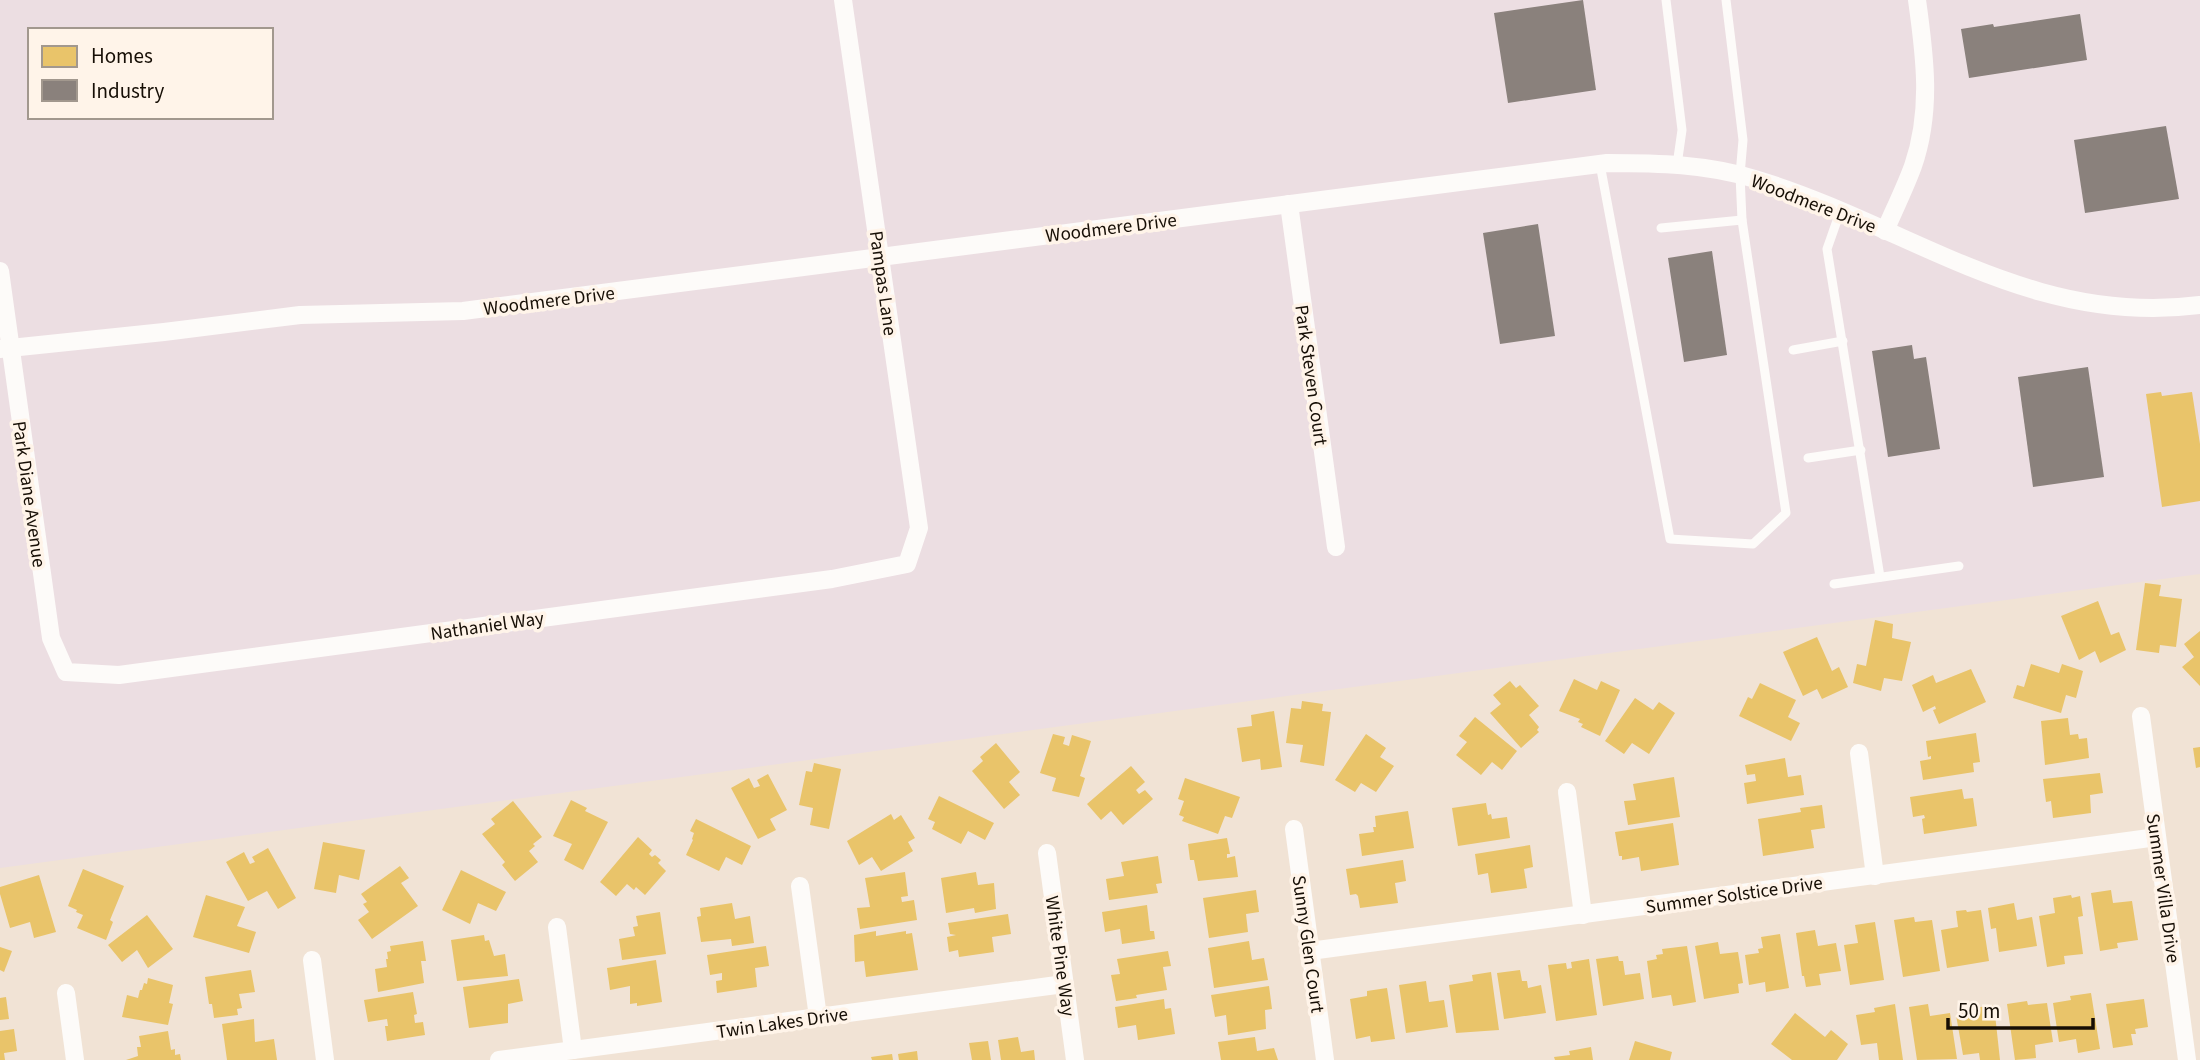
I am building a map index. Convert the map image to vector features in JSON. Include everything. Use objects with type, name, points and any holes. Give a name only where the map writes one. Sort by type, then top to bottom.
[{"type":"street","name":"Pampas Lane","points":[[843,0],[919,528],[907,564]]},
{"type":"street","points":[[1885,231],[1913,166],[1922,130],[1926,98],[1926,60],[1917,0]]},
{"type":"street","name":"Woodmere Drive","points":[[5,349],[300,315],[463,311],[1600,164],[1653,163],[1707,168],[1740,175],[1789,190],[2018,287],[2070,300],[2148,307],[2200,305]]},
{"type":"street","name":"Park Steven Court","points":[[1289,204],[1336,547]]},
{"type":"street","name":"Park Diane Avenue","points":[[0,271],[5,349],[51,638],[66,672]]},
{"type":"street","name":"Nathaniel Way","points":[[66,672],[120,675],[818,581],[907,564]]},
{"type":"street","name":"Summer Villa Drive","points":[[2141,716],[2187,1060]]},
{"type":"street","points":[[1858,753],[1875,876]]},
{"type":"street","points":[[1567,792],[1583,915]]},
{"type":"street","name":"Sunny Glen Court","points":[[1294,829],[1325,1060]]},
{"type":"street","name":"Summer Solstice Drive","points":[[1310,951],[2157,837]]},
{"type":"street","name":"White Pine Way","points":[[1047,853],[1074,1060]]},
{"type":"street","points":[[800,886],[818,1017]]},
{"type":"street","points":[[557,927],[573,1050]]},
{"type":"street","points":[[312,960],[325,1060]]},
{"type":"street","name":"Twin Lakes Drive","points":[[499,1060],[1064,984]]},
{"type":"street","points":[[66,993],[75,1060]]},
{"type":"lane","points":[[1666,0],[1682,130],[1677,165]]},
{"type":"lane","points":[[1600,164],[1670,539],[1753,544],[1786,513],[1742,220],[1740,175],[1743,140],[1726,0]]},
{"type":"lane","points":[[1840,212],[1827,249],[1880,577]]},
{"type":"lane","points":[[1661,228],[1742,220]]},
{"type":"lane","points":[[1793,350],[1843,341]]},
{"type":"lane","points":[[1808,458],[1861,450]]},
{"type":"lane","points":[[1834,584],[1959,566]]},
{"type":"shaded area","points":[[0,0],[2200,0],[2200,574],[0,868]]},
{"type":"building: Homes","points":[[2161,392],[2162,396],[2192,392],[2200,444],[2200,501],[2162,507],[2146,394]]},
{"type":"building: Homes","points":[[2145,583],[2161,585],[2159,596],[2182,599],[2176,647],[2160,645],[2159,653],[2136,650]]},
{"type":"building: Homes","points":[[2098,601],[2111,635],[2119,632],[2126,650],[2100,663],[2095,651],[2079,660],[2061,616]]},
{"type":"building: Homes","points":[[1875,620],[1893,624],[1892,638],[1911,642],[1902,681],[1884,678],[1881,691],[1853,683],[1857,664],[1866,666]]},
{"type":"building: Homes","points":[[2200,631],[2200,686],[2182,667],[2194,657],[2184,644]]},
{"type":"building: Homes","points":[[1817,637],[1832,671],[1839,667],[1848,687],[1822,699],[1817,689],[1803,696],[1783,652]]},
{"type":"building: Homes","points":[[2031,664],[2059,673],[2062,664],[2083,671],[2076,698],[2066,695],[2061,713],[2013,698],[2017,685],[2024,687]]},
{"type":"building: Homes","points":[[1971,669],[1986,702],[1939,724],[1933,710],[1936,709],[1935,706],[1923,712],[1912,685],[1933,675],[1936,683]]},
{"type":"building: Homes","points":[[1574,679],[1597,690],[1601,681],[1620,690],[1600,736],[1581,727],[1583,724],[1578,722],[1580,719],[1559,711]]},
{"type":"building: Homes","points":[[1510,681],[1516,688],[1520,685],[1539,706],[1529,715],[1539,727],[1539,732],[1521,748],[1490,713],[1501,704],[1493,695]]},
{"type":"building: Homes","points":[[1760,683],[1796,700],[1788,717],[1800,723],[1791,741],[1739,716],[1748,697],[1752,699]]},
{"type":"building: Homes","points":[[1635,698],[1653,710],[1659,702],[1675,713],[1649,754],[1632,743],[1624,754],[1605,741]]},
{"type":"building: Homes","points":[[1302,701],[1323,704],[1322,711],[1331,712],[1324,766],[1300,762],[1303,745],[1286,743],[1291,708],[1301,709]]},
{"type":"building: Homes","points":[[1274,711],[1282,767],[1261,770],[1260,759],[1242,762],[1237,728],[1252,726],[1251,715]]},
{"type":"building: Homes","points":[[1475,717],[1517,751],[1502,770],[1492,762],[1481,775],[1456,755],[1467,742],[1459,736]]},
{"type":"building: Homes","points":[[2068,718],[2070,735],[2078,734],[2079,739],[2087,738],[2089,758],[2045,765],[2041,721]]},
{"type":"building: Homes","points":[[1976,733],[1980,762],[1973,763],[1974,772],[1923,780],[1920,761],[1931,759],[1931,756],[1928,757],[1926,741]]},
{"type":"building: Homes","points":[[1053,734],[1065,737],[1063,744],[1069,746],[1072,735],[1091,741],[1080,776],[1085,778],[1079,797],[1052,791],[1056,778],[1040,773]]},
{"type":"building: Homes","points":[[1366,734],[1386,748],[1380,757],[1394,766],[1376,792],[1361,783],[1355,792],[1335,780]]},
{"type":"building: Homes","points":[[996,743],[1020,772],[1009,782],[1020,795],[1004,809],[972,771],[983,761],[980,757]]},
{"type":"building: Homes","points":[[2200,747],[2200,767],[2196,768],[2193,748]]},
{"type":"building: Homes","points":[[1785,758],[1788,777],[1801,775],[1804,795],[1747,804],[1744,783],[1756,781],[1755,774],[1747,775],[1745,765]]},
{"type":"building: Homes","points":[[814,763],[841,769],[829,829],[810,825],[813,808],[799,805],[806,771],[812,772]]},
{"type":"building: Homes","points":[[1131,766],[1145,782],[1136,790],[1139,794],[1145,790],[1153,799],[1123,825],[1111,811],[1101,820],[1087,804]]},
{"type":"building: Homes","points":[[2100,773],[2103,793],[2090,795],[2091,813],[2053,818],[2051,801],[2046,802],[2043,779]]},
{"type":"building: Homes","points":[[768,774],[787,810],[770,819],[776,830],[758,839],[731,788],[749,778],[754,788],[760,786],[757,780]]},
{"type":"building: Homes","points":[[1674,777],[1680,817],[1628,825],[1624,801],[1636,800],[1633,784]]},
{"type":"building: Homes","points":[[1185,778],[1240,797],[1232,818],[1225,816],[1218,834],[1182,821],[1184,817],[1179,815],[1184,801],[1178,799]]},
{"type":"building: Homes","points":[[1962,789],[1964,799],[1973,798],[1977,826],[1924,834],[1924,815],[1913,817],[1910,797]]},
{"type":"building: Homes","points":[[939,796],[994,823],[985,840],[968,831],[961,844],[932,829],[935,822],[928,819]]},
{"type":"building: Homes","points":[[571,800],[587,808],[585,811],[608,822],[583,870],[564,860],[572,844],[553,836]]},
{"type":"building: Homes","points":[[513,801],[542,837],[529,851],[538,862],[515,881],[502,865],[505,862],[482,834],[495,824],[491,819]]},
{"type":"building: Homes","points":[[1486,803],[1488,815],[1491,814],[1492,819],[1507,817],[1510,838],[1458,846],[1452,808]]},
{"type":"building: Homes","points":[[1822,805],[1825,828],[1811,830],[1814,848],[1763,856],[1758,819],[1801,812],[1800,808]]},
{"type":"building: Homes","points":[[1408,811],[1414,848],[1362,856],[1359,834],[1374,832],[1375,816]]},
{"type":"building: Homes","points":[[891,814],[894,820],[901,815],[915,838],[908,842],[913,851],[881,871],[872,857],[859,865],[847,841]]},
{"type":"building: Homes","points":[[696,819],[751,846],[742,865],[726,857],[719,871],[686,855],[693,840],[694,833],[690,831]]},
{"type":"building: Homes","points":[[1673,823],[1679,865],[1641,871],[1639,857],[1622,860],[1622,856],[1619,856],[1615,832]]},
{"type":"building: Homes","points":[[638,837],[652,850],[649,854],[652,857],[655,855],[661,860],[658,863],[666,871],[645,895],[636,887],[634,890],[627,884],[616,896],[600,882]]},
{"type":"building: Homes","points":[[1227,838],[1230,854],[1227,854],[1227,858],[1235,856],[1238,877],[1198,881],[1194,860],[1190,860],[1188,844]]},
{"type":"building: Homes","points":[[323,842],[365,850],[359,880],[339,875],[336,893],[314,889]]},
{"type":"building: Homes","points":[[1530,845],[1533,867],[1524,869],[1527,888],[1491,893],[1488,873],[1478,875],[1475,854]]},
{"type":"building: Homes","points":[[268,848],[296,898],[278,909],[267,891],[248,901],[226,862],[244,852],[250,864],[255,862],[252,857]]},
{"type":"building: Homes","points":[[1158,856],[1162,883],[1156,884],[1158,893],[1109,900],[1106,879],[1124,876],[1121,862]]},
{"type":"building: Homes","points":[[1403,860],[1406,881],[1395,883],[1398,903],[1360,908],[1358,896],[1350,895],[1346,869]]},
{"type":"building: Homes","points":[[400,866],[409,878],[401,883],[418,906],[372,939],[358,920],[369,912],[363,904],[367,902],[361,894]]},
{"type":"building: Homes","points":[[83,869],[124,886],[110,920],[113,922],[106,940],[77,928],[83,915],[68,906]]},
{"type":"building: Homes","points":[[461,870],[506,892],[496,911],[478,903],[470,924],[442,910]]},
{"type":"building: Homes","points":[[905,872],[908,896],[901,897],[902,902],[914,900],[917,920],[860,929],[857,908],[870,907],[865,878]]},
{"type":"building: Homes","points":[[976,872],[978,885],[994,883],[996,909],[975,913],[974,908],[946,913],[941,878]]},
{"type":"building: Homes","points":[[39,875],[56,932],[34,938],[30,922],[10,928],[0,887]]},
{"type":"building: Homes","points":[[1256,890],[1259,912],[1246,914],[1248,932],[1209,938],[1203,898]]},
{"type":"building: Homes","points":[[2111,890],[2113,903],[2132,901],[2138,940],[2117,943],[2118,948],[2100,951],[2091,893]]},
{"type":"building: Homes","points":[[206,895],[245,907],[237,926],[256,932],[249,953],[193,937]]},
{"type":"building: Homes","points":[[2071,895],[2072,898],[2080,896],[2083,916],[2078,917],[2083,954],[2064,956],[2065,964],[2047,967],[2039,916],[2055,913],[2053,898]]},
{"type":"building: Homes","points":[[732,903],[735,919],[750,916],[754,943],[732,946],[731,939],[701,942],[697,917],[701,916],[700,908]]},
{"type":"building: Homes","points":[[2014,903],[2017,920],[2032,917],[2037,946],[1999,952],[1996,928],[1991,929],[1988,908]]},
{"type":"building: Homes","points":[[1147,905],[1150,931],[1154,931],[1155,939],[1122,944],[1120,929],[1105,932],[1102,912]]},
{"type":"building: Homes","points":[[1981,910],[1989,961],[1947,968],[1941,930],[1958,927],[1956,911]]},
{"type":"building: Homes","points":[[660,912],[666,954],[622,960],[619,939],[635,936],[633,927],[638,926],[636,916]]},
{"type":"building: Homes","points":[[1008,914],[1011,934],[992,937],[994,952],[959,957],[958,950],[949,952],[947,937],[956,935],[950,934],[948,923]]},
{"type":"building: Homes","points":[[147,915],[173,949],[148,968],[137,950],[122,962],[108,945]]},
{"type":"building: Homes","points":[[1914,917],[1915,922],[1932,920],[1940,971],[1903,977],[1894,920]]},
{"type":"building: Homes","points":[[1875,922],[1884,980],[1850,985],[1844,945],[1858,943],[1855,925]]},
{"type":"building: Homes","points":[[1815,930],[1818,946],[1836,943],[1841,971],[1819,974],[1821,985],[1806,987],[1796,933]]},
{"type":"building: Homes","points":[[876,931],[876,936],[906,931],[906,934],[912,933],[918,970],[866,977],[864,961],[855,962],[854,935]]},
{"type":"building: Homes","points":[[1780,934],[1789,988],[1766,992],[1765,982],[1749,985],[1745,955],[1759,953],[1758,949],[1763,948],[1761,937]]},
{"type":"building: Homes","points":[[484,935],[485,941],[489,940],[494,956],[505,954],[508,976],[457,981],[451,940]]},
{"type":"building: Homes","points":[[423,941],[426,961],[421,961],[424,983],[378,992],[375,969],[387,967],[387,952],[391,951],[390,946]]},
{"type":"building: Homes","points":[[1249,941],[1252,960],[1264,958],[1268,980],[1214,988],[1208,948]]},
{"type":"building: Homes","points":[[1718,942],[1720,954],[1738,952],[1743,983],[1738,984],[1739,993],[1704,999],[1695,946]]},
{"type":"building: Homes","points":[[766,946],[769,966],[755,968],[757,987],[717,993],[716,981],[722,980],[722,973],[710,975],[707,955]]},
{"type":"building: Homes","points":[[1687,946],[1696,1002],[1673,1006],[1671,995],[1652,998],[1647,961],[1657,959],[1656,955],[1663,954],[1662,949]]},
{"type":"building: Homes","points":[[0,947],[12,951],[4,972],[0,970]]},
{"type":"building: Homes","points":[[1168,951],[1171,966],[1163,967],[1167,990],[1116,1001],[1111,975],[1120,974],[1117,959]]},
{"type":"building: Homes","points":[[1618,956],[1619,961],[1623,961],[1625,975],[1640,973],[1644,999],[1603,1006],[1596,959]]},
{"type":"building: Homes","points":[[1589,959],[1597,1015],[1556,1021],[1548,965],[1566,963],[1567,969],[1572,968],[1571,962]]},
{"type":"building: Homes","points":[[656,960],[662,1002],[637,1006],[637,1003],[630,1004],[630,986],[610,990],[607,968]]},
{"type":"building: Homes","points":[[251,970],[255,992],[239,994],[242,1008],[237,1009],[238,1015],[214,1018],[205,977]]},
{"type":"building: Homes","points":[[1520,970],[1522,981],[1527,981],[1528,988],[1541,985],[1546,1013],[1504,1019],[1497,973]]},
{"type":"building: Homes","points":[[1491,972],[1499,1030],[1456,1033],[1449,985],[1473,981],[1472,975]]},
{"type":"building: Homes","points":[[148,978],[173,985],[169,1003],[173,1004],[168,1025],[122,1017],[127,995],[138,998]]},
{"type":"building: Homes","points":[[519,979],[523,1001],[508,1004],[508,1023],[469,1028],[463,987]]},
{"type":"building: Homes","points":[[1426,981],[1429,1002],[1444,1000],[1448,1027],[1406,1033],[1399,985]]},
{"type":"building: Homes","points":[[1269,986],[1272,1009],[1265,1010],[1266,1029],[1228,1035],[1226,1015],[1215,1017],[1211,995]]},
{"type":"building: Homes","points":[[1387,988],[1395,1039],[1371,1042],[1370,1036],[1356,1039],[1350,999],[1367,996],[1367,991]]},
{"type":"building: Homes","points":[[413,992],[417,1014],[414,1015],[415,1023],[423,1022],[425,1035],[387,1041],[387,1019],[368,1022],[364,1000]]},
{"type":"building: Homes","points":[[2091,993],[2100,1049],[2078,1053],[2076,1039],[2059,1042],[2053,1003],[2071,1000],[2070,996]]},
{"type":"building: Homes","points":[[6,997],[9,1019],[0,1020],[0,998]]},
{"type":"building: Homes","points":[[1164,999],[1165,1009],[1171,1008],[1175,1034],[1138,1040],[1136,1025],[1118,1028],[1115,1007]]},
{"type":"building: Homes","points":[[2144,999],[2148,1027],[2135,1029],[2136,1034],[2131,1034],[2133,1045],[2113,1048],[2106,1004]]},
{"type":"building: Homes","points":[[2027,1001],[2028,1005],[2047,1003],[2053,1042],[2035,1045],[2036,1058],[2015,1060],[2007,1004]]},
{"type":"building: Homes","points":[[1895,1004],[1903,1060],[1879,1060],[1877,1043],[1861,1045],[1856,1015],[1875,1012],[1874,1008]]},
{"type":"building: Homes","points":[[1928,1004],[1930,1016],[1950,1013],[1957,1059],[1917,1060],[1909,1007]]},
{"type":"building: Homes","points":[[1994,1005],[2000,1060],[1980,1060],[1979,1053],[1963,1055],[1956,1015],[1974,1012],[1974,1008]]},
{"type":"building: Homes","points":[[1795,1013],[1825,1037],[1831,1030],[1848,1044],[1837,1060],[1792,1060],[1771,1044]]},
{"type":"building: Homes","points":[[254,1019],[255,1042],[274,1039],[277,1060],[227,1060],[222,1024]]},
{"type":"building: Homes","points":[[14,1029],[17,1051],[4,1053],[5,1060],[0,1060],[0,1031]]},
{"type":"building: Homes","points":[[168,1031],[171,1050],[175,1049],[175,1055],[180,1054],[181,1060],[126,1060],[138,1056],[137,1047],[141,1047],[139,1036]]},
{"type":"building: Homes","points":[[1018,1037],[1021,1052],[1034,1050],[1035,1060],[1001,1060],[998,1040]]},
{"type":"building: Homes","points":[[1255,1037],[1257,1051],[1274,1048],[1278,1060],[1221,1060],[1218,1042]]},
{"type":"building: Homes","points":[[988,1041],[991,1060],[972,1060],[969,1043]]},
{"type":"building: Homes","points":[[1635,1041],[1672,1052],[1670,1060],[1629,1060]]},
{"type":"building: Homes","points":[[1591,1047],[1593,1060],[1555,1060],[1554,1057],[1570,1055],[1569,1051]]},
{"type":"building: Homes","points":[[917,1051],[918,1060],[899,1060],[898,1054]]},
{"type":"building: Homes","points":[[892,1054],[893,1060],[872,1060],[871,1057]]},
{"type":"building: Industry","points":[[1583,0],[1596,90],[1508,103],[1494,13]]},
{"type":"building: Industry","points":[[2080,14],[2087,60],[1969,78],[1961,29],[1993,24],[1994,27]]},
{"type":"building: Industry","points":[[2166,126],[2179,199],[2085,213],[2074,140]]},
{"type":"building: Industry","points":[[1538,224],[1555,336],[1500,344],[1483,233]]},
{"type":"building: Industry","points":[[1712,251],[1727,355],[1684,362],[1668,258]]},
{"type":"building: Industry","points":[[1912,345],[1914,359],[1926,357],[1940,449],[1888,457],[1872,351]]},
{"type":"building: Industry","points":[[2088,367],[2104,477],[2033,487],[2018,377]]}]
